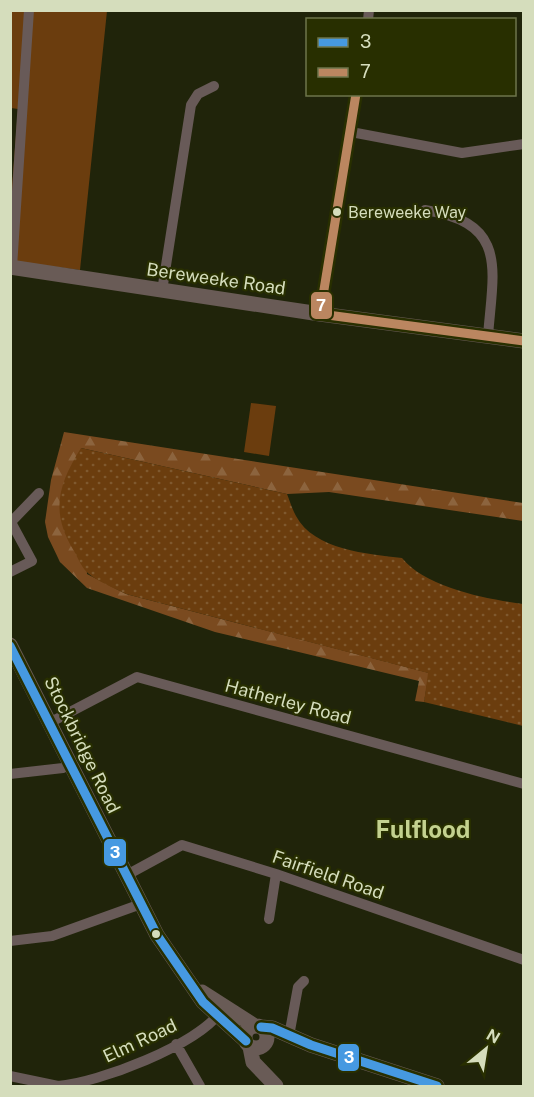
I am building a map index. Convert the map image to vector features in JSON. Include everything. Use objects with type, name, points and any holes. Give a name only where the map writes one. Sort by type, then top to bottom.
[{"type":"main road","name":"Bereweeke Road","points":[[11,267],[320,314],[524,341]]},
{"type":"main road","name":"Stockbridge Road","points":[[10,645],[15,664],[51,722],[126,876],[167,953],[192,986],[221,1012],[257,1038],[272,1028],[289,1036],[437,1086]]},
{"type":"main road","points":[[257,1038],[253,1062],[275,1085]]},
{"type":"street","points":[[11,267],[29,10]]},
{"type":"street","points":[[162,291],[190,105],[198,94],[213,86]]},
{"type":"street","points":[[320,314],[356,96]]},
{"type":"street","points":[[351,132],[462,153],[524,144]]},
{"type":"street","points":[[425,210],[445,213],[468,222],[487,242],[493,255],[488,336]]},
{"type":"street","points":[[10,572],[32,561],[11,522],[39,493]]},
{"type":"street","name":"Hatherley Road","points":[[51,722],[137,677],[524,784]]},
{"type":"street","points":[[10,774],[63,768],[70,764]]},
{"type":"street","name":"Fairfield Road","points":[[126,876],[182,845],[276,874],[524,960]]},
{"type":"street","points":[[268,919],[276,874]]},
{"type":"street","points":[[10,941],[52,936],[141,904]]},
{"type":"street","points":[[289,1036],[298,987],[304,981]]},
{"type":"street","name":"Elm Road","points":[[10,1076],[58,1086],[76,1085],[120,1071],[176,1044],[221,1012]]},
{"type":"street","points":[[176,1044],[200,1086]]},
{"type":"shaded area","points":[[11,11],[107,11],[80,270],[11,261],[11,199],[18,109],[11,108]]},
{"type":"shaded area","points":[[251,403],[276,406],[269,456],[244,452]]},
{"type":"shaded area","points":[[81,448],[287,494],[304,527],[328,543],[358,552],[402,558],[426,577],[441,584],[475,595],[523,604],[523,726],[424,702],[428,673],[126,594],[97,580],[80,563],[66,537],[60,511],[62,487]]},
{"type":"green space","points":[[64,432],[523,503],[523,521],[329,492],[287,494],[81,448],[87,574],[126,594],[429,673],[424,702],[415,701],[419,681],[215,632],[87,588],[60,562],[48,537],[45,522],[51,480]]},
{"type":"transit line","name":"7","points":[[356,96],[320,314],[524,341]]},
{"type":"transit line","name":"3","points":[[10,646],[157,935],[203,1002],[246,1041]]},
{"type":"transit line","name":"3","points":[[261,1027],[272,1028],[311,1045],[437,1086]]},
{"type":"place","name":"Bereweeke Way","points":[[337,212]]},
{"type":"district","name":"Fulflood","points":[[423,830]]}]
